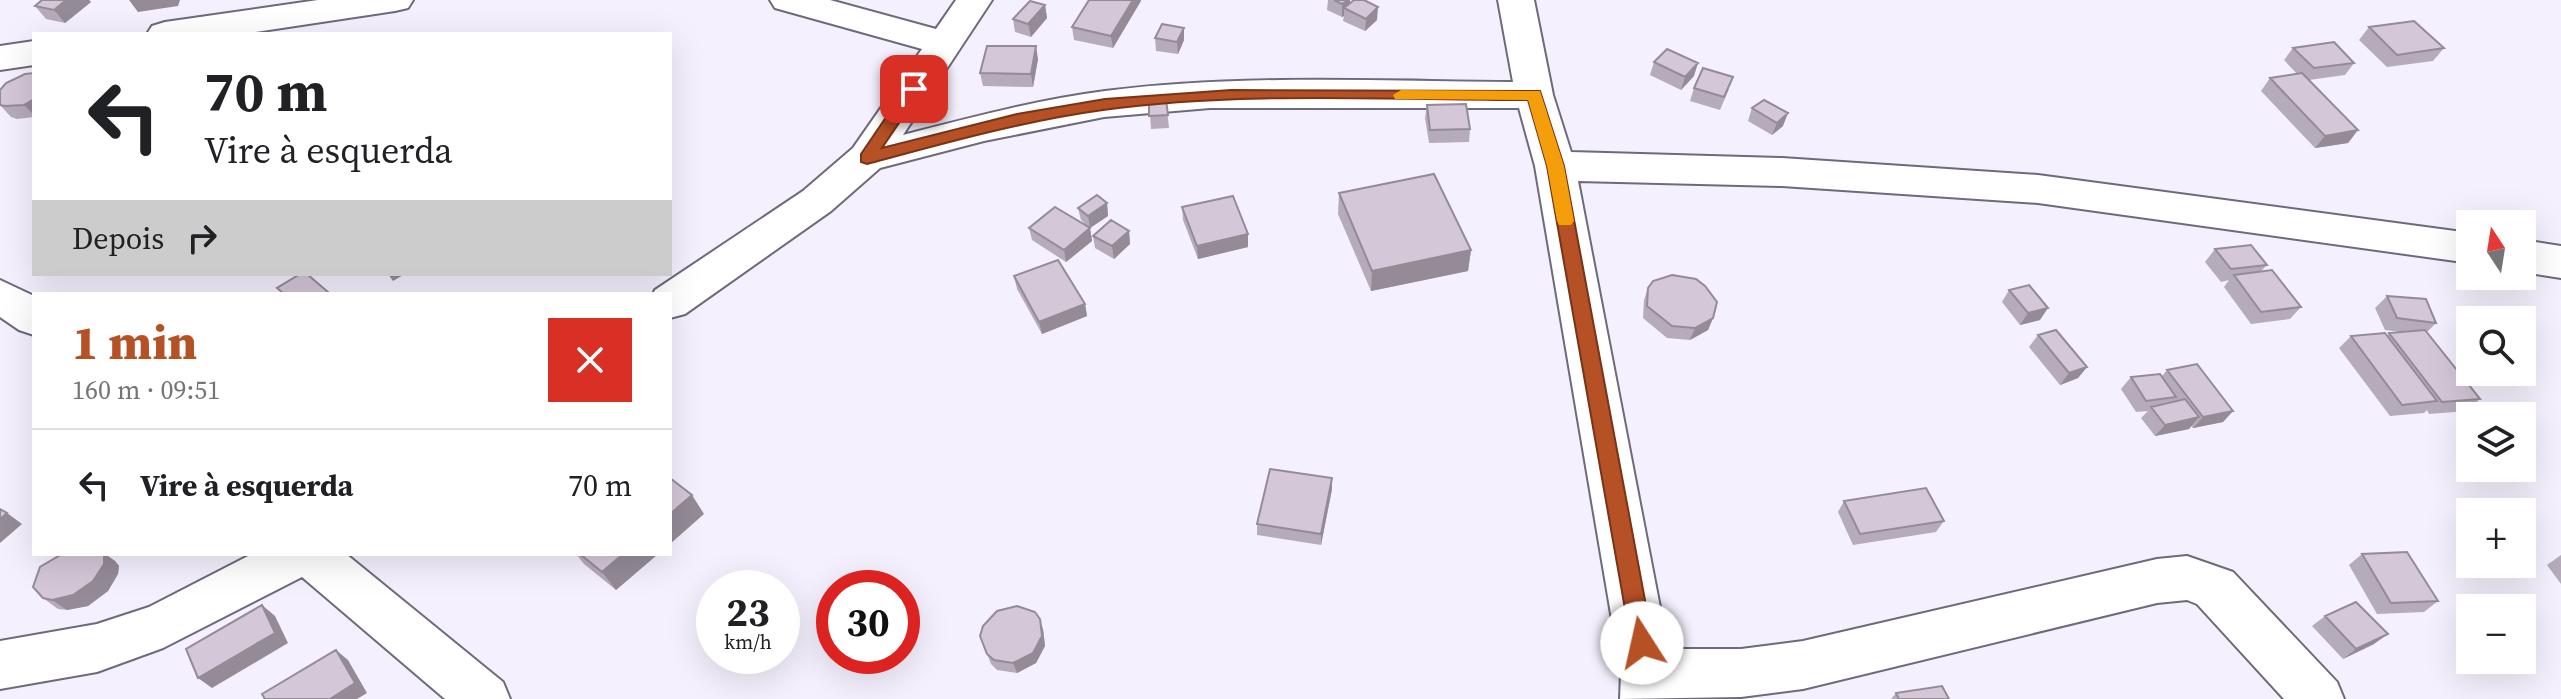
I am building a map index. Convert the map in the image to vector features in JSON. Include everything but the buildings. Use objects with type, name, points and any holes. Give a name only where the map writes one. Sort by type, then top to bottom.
[{"type":"street","points":[[179,32],[395,0]]},
{"type":"street","points":[[788,0],[945,43]]},
{"type":"street","points":[[672,301],[817,201],[867,158],[974,0]]},
{"type":"street","points":[[1516,0],[1534,95],[1555,166],[1646,686],[1803,665],[2157,581],[2187,578],[2215,588],[2318,699]]},
{"type":"street","points":[[0,58],[32,53]]},
{"type":"street","points":[[867,158],[1017,119],[1105,104],[1231,95],[1534,95]]},
{"type":"street","points":[[1555,166],[1782,172],[2038,189],[2456,246]]},
{"type":"street","points":[[2536,258],[2561,262]]},
{"type":"street","points":[[0,296],[32,317]]},
{"type":"street","points":[[0,665],[97,648],[163,625],[295,556]]},
{"type":"street","points":[[312,556],[484,699]]},
{"type":"slow traffic","points":[[1401,95],[1534,95],[1555,166],[1565,221]]},
{"type":"route","points":[[914,89],[867,158],[1017,119],[1105,104],[1231,95],[1534,95],[1555,166],[1642,643]]}]
